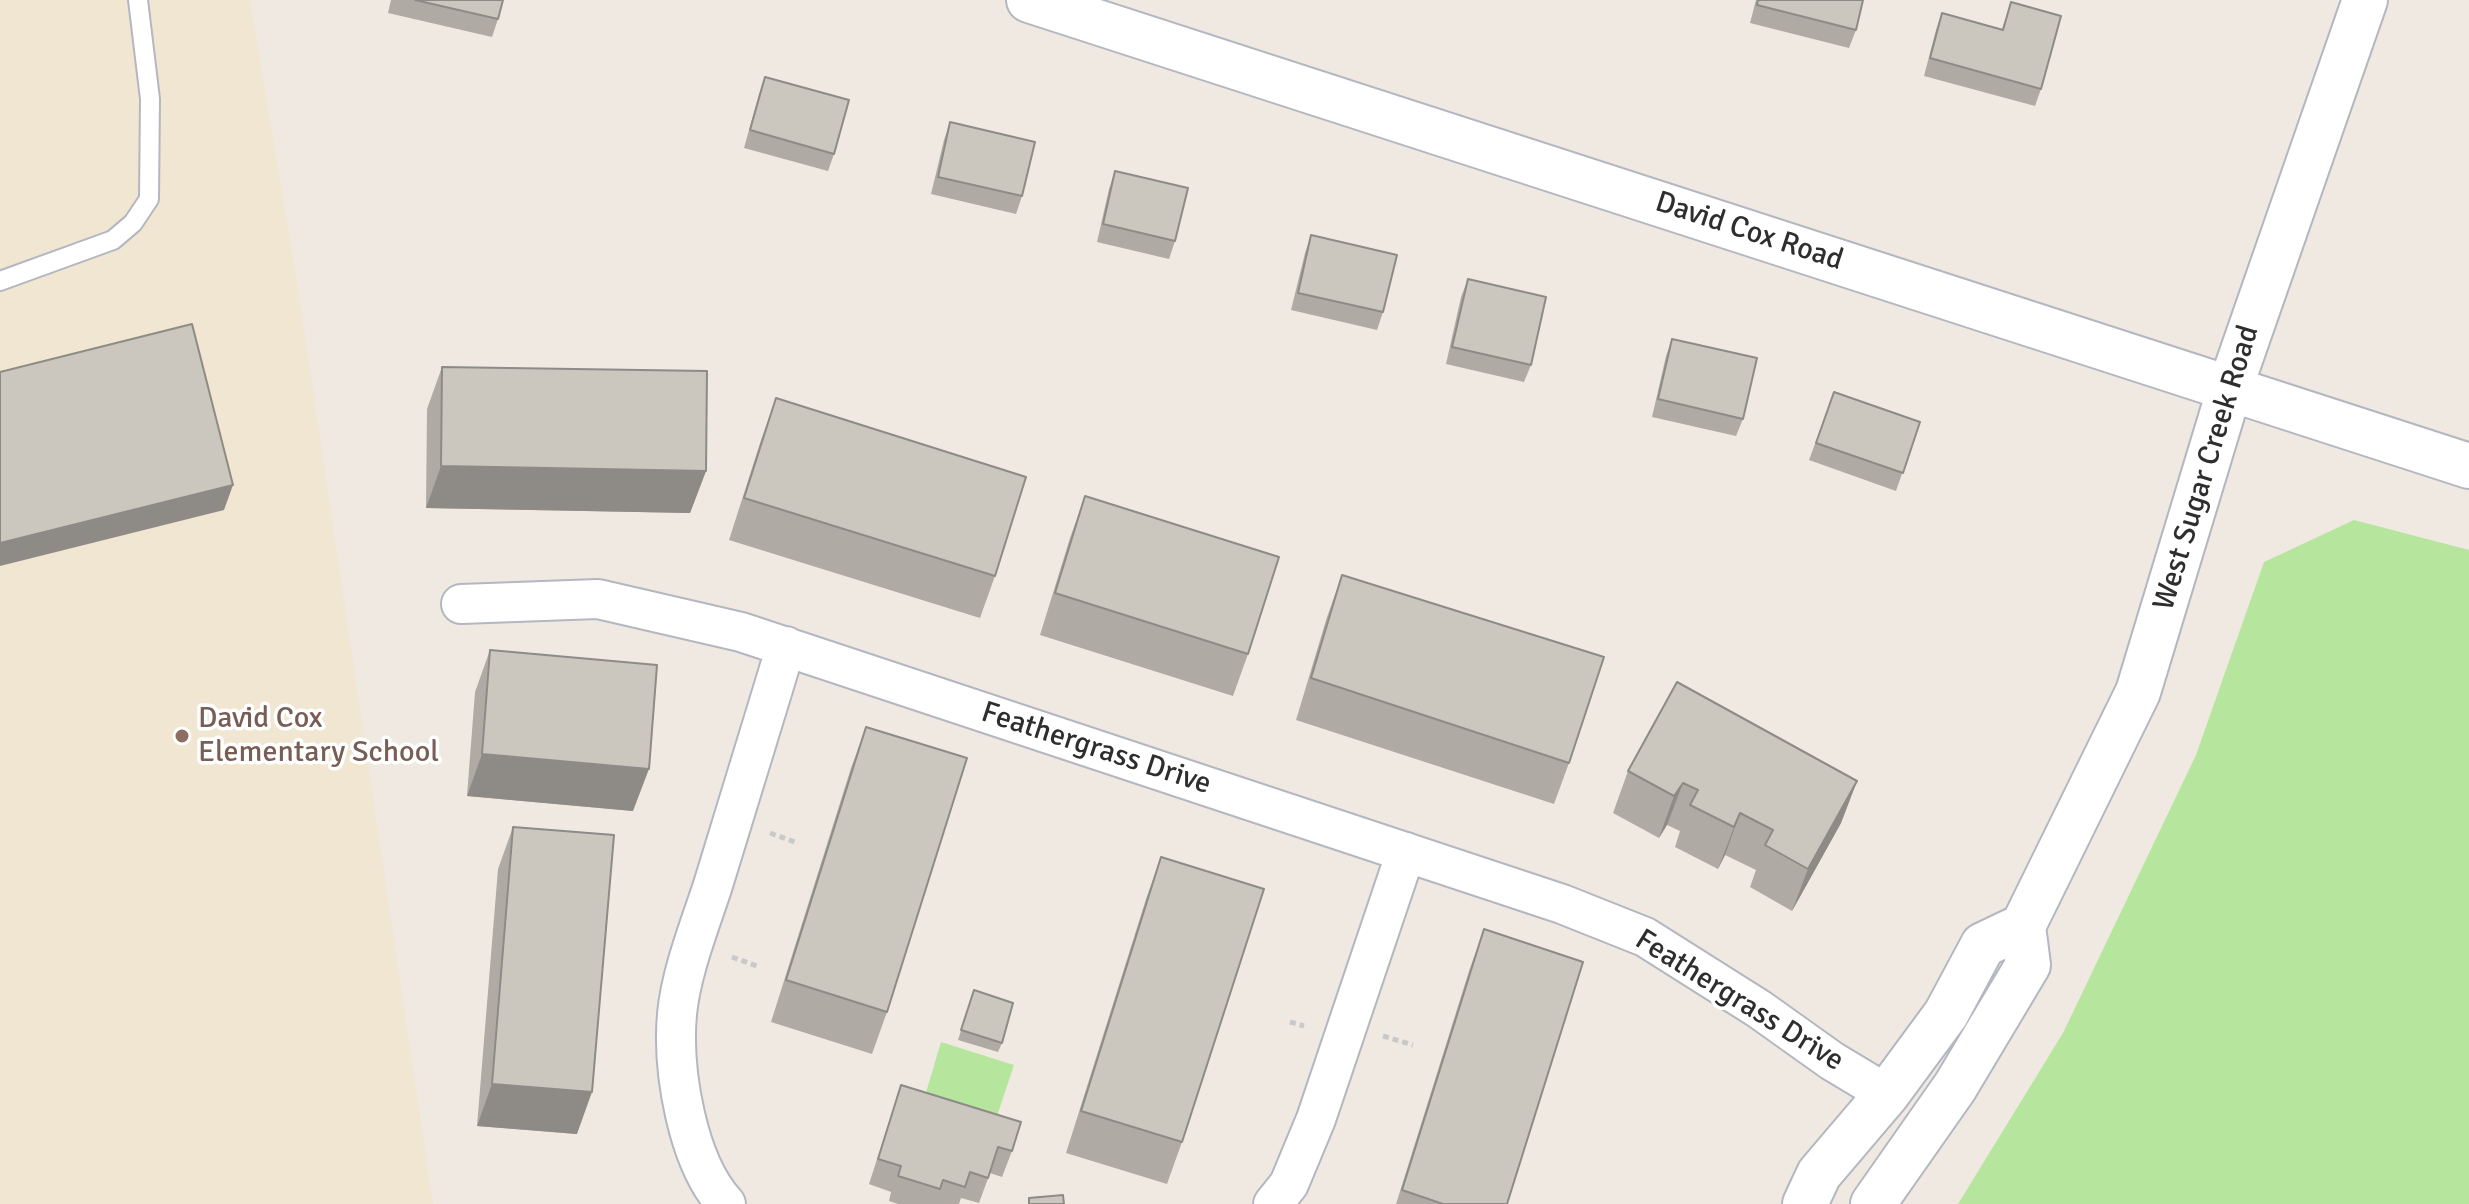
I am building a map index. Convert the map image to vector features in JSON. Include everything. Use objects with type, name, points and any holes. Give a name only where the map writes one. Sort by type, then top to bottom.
[{"type":"main road","name":"David Cox Road","points":[[1029,0],[2469,466]]},
{"type":"main road","name":"West Sugar Creek Road","points":[[2023,926],[2138,692],[2230,388],[2365,0]]},
{"type":"main road","points":[[1805,1204],[1819,1174],[1887,1094],[1946,1014],[1983,945],[2023,926],[2028,965],[1955,1087],[1873,1204]]},
{"type":"street","name":"Feathergrass Drive","points":[[461,604],[598,599],[741,632],[1562,904],[1645,937],[1887,1094]]},
{"type":"street","points":[[726,1204],[715,1192],[691,1144],[680,1081],[677,1014],[690,956],[786,646]]},
{"type":"street","points":[[1273,1204],[1289,1184],[1316,1119],[1406,852]]},
{"type":"lane","points":[[0,281],[113,240],[133,223],[149,199],[150,99],[138,0]]},
{"type":"shaded area","name":"David Cox Elementary School","points":[[0,0],[250,0],[295,268],[433,1204],[0,1204]]},
{"type":"green space","points":[[2354,520],[2469,550],[2469,1204],[1958,1204],[2063,1033],[2196,755],[2264,562]]},
{"type":"green space","points":[[941,1042],[1014,1065],[996,1119],[925,1096]]},
{"type":"building","points":[[415,0],[503,0],[498,19]]},
{"type":"building","points":[[1758,0],[1863,0],[1856,30],[1757,5]]},
{"type":"building","points":[[2011,2],[2061,16],[2041,89],[1930,58],[1942,13],[2003,30]]},
{"type":"building","points":[[765,77],[849,100],[834,154],[750,130]]},
{"type":"building","points":[[950,122],[1035,142],[1022,196],[938,177]]},
{"type":"building","points":[[1115,171],[1188,188],[1175,241],[1103,224]]},
{"type":"building","points":[[1311,235],[1397,255],[1383,312],[1298,293]]},
{"type":"building","points":[[1468,279],[1546,297],[1531,365],[1452,347]]},
{"type":"building","points":[[192,324],[233,485],[0,543],[0,372]]},
{"type":"building","points":[[1672,339],[1757,358],[1743,419],[1658,399]]},
{"type":"building","points":[[442,367],[707,371],[706,471],[441,466]]},
{"type":"building","points":[[1834,392],[1920,422],[1903,473],[1816,443]]},
{"type":"building","points":[[776,398],[1026,477],[995,576],[744,498]]},
{"type":"building","points":[[1085,496],[1279,557],[1248,654],[1055,593]]},
{"type":"building","points":[[1342,575],[1604,657],[1569,763],[1311,678]]},
{"type":"building","points":[[490,650],[657,665],[649,769],[482,754]]},
{"type":"building","points":[[1677,682],[1857,781],[1808,869],[1765,845],[1773,830],[1740,813],[1734,827],[1690,805],[1698,790],[1683,783],[1674,796],[1628,771]]},
{"type":"building","points":[[866,727],[967,758],[887,1012],[786,980]]},
{"type":"building","points":[[513,827],[614,835],[592,1092],[492,1084]]},
{"type":"building","points":[[1161,857],[1264,889],[1182,1142],[1081,1111]]},
{"type":"building","points":[[1484,929],[1583,962],[1507,1204],[1443,1204],[1402,1190]]},
{"type":"building","points":[[974,990],[1013,1003],[1002,1043],[961,1030]]},
{"type":"building","points":[[901,1085],[1021,1122],[1012,1151],[998,1147],[988,1178],[970,1172],[965,1187],[943,1180],[940,1189],[898,1176],[901,1166],[878,1159]]},
{"type":"building","points":[[1063,1195],[1064,1204],[1029,1204],[1029,1198]]},
{"type":"place","name":"David Cox Elementary School","points":[[182,736]]}]
